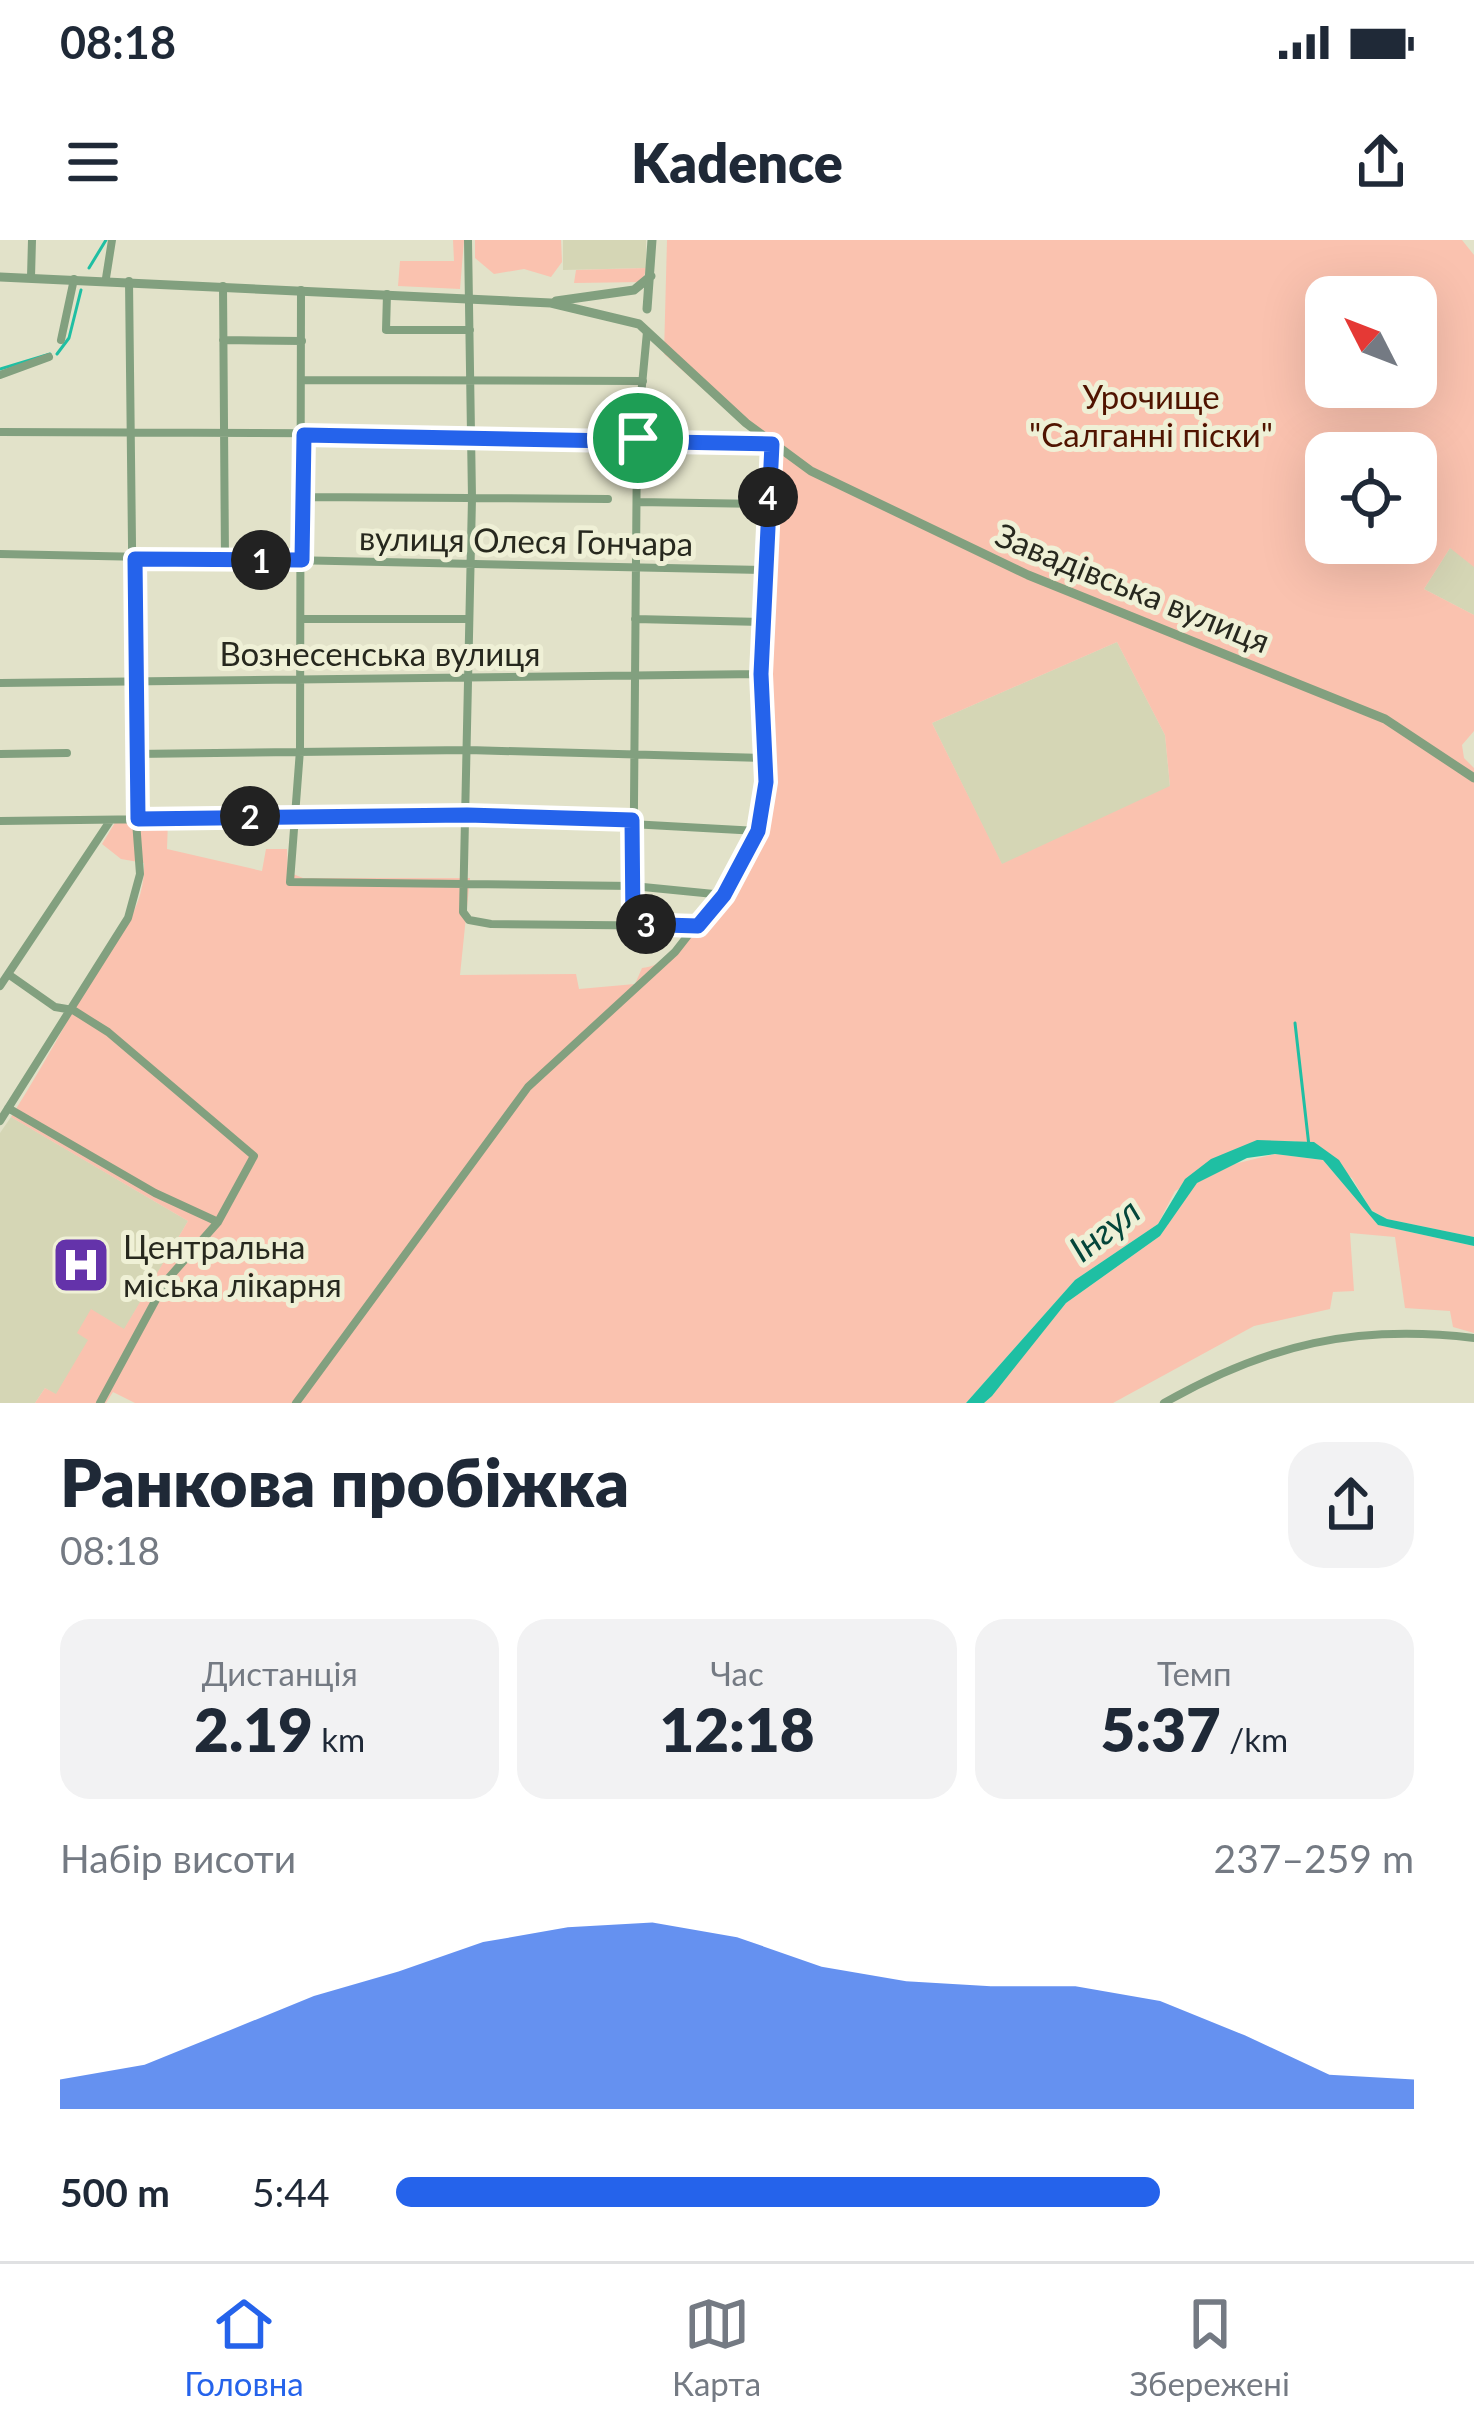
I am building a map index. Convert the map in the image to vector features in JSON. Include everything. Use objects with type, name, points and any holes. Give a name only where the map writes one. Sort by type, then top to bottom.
[{"type":"street","points":[[31,277],[32,240]]},
{"type":"street","points":[[106,278],[112,240]]},
{"type":"street","points":[[468,240],[472,498],[463,912],[469,920],[491,924],[698,926]]},
{"type":"street","points":[[633,924],[638,438],[652,240]]},
{"type":"street","points":[[0,277],[129,279],[551,303],[634,290],[650,276]]},
{"type":"street","points":[[61,340],[74,277]]},
{"type":"street","points":[[0,1121],[73,1010],[78,990],[128,918],[140,874],[134,754],[129,279]]},
{"type":"street","points":[[223,286],[225,560]]},
{"type":"street","points":[[301,289],[300,750],[290,882],[633,886],[724,895]]},
{"type":"street","points":[[634,290],[646,309]]},
{"type":"street","points":[[387,294],[386,330],[470,330]]},
{"type":"street","points":[[571,297],[577,310]]},
{"type":"street","name":"Завадівська вулиця","points":[[551,303],[647,330],[772,444],[811,471],[1028,575],[1384,718],[1474,778]]},
{"type":"street","points":[[631,323],[646,309]]},
{"type":"street","points":[[223,340],[302,341]]},
{"type":"street","points":[[0,375],[49,356]]},
{"type":"street","points":[[303,380],[644,381]]},
{"type":"street","points":[[0,432],[471,434],[772,444],[763,570],[765,758],[758,831],[724,895],[698,926],[576,1048],[528,1087],[296,1403]]},
{"type":"street","points":[[303,497],[608,500]]},
{"type":"street","points":[[637,502],[767,504]]},
{"type":"street","name":"вулиця Олеся Гончара","points":[[0,554],[763,570]]},
{"type":"street","points":[[301,619],[469,619]]},
{"type":"street","points":[[635,619],[762,622]]},
{"type":"street","name":"Вознесенська вулиця","points":[[0,683],[761,674]]},
{"type":"street","points":[[134,754],[468,750],[765,758]]},
{"type":"street","points":[[0,754],[68,753]]},
{"type":"street","points":[[0,821],[467,815],[632,820],[758,831]]},
{"type":"street","points":[[0,986],[111,820]]},
{"type":"street","points":[[8,974],[55,1007],[73,1010],[108,1032],[254,1156],[218,1222],[166,1281],[100,1403]]},
{"type":"street","points":[[8,1108],[154,1193],[218,1222]]},
{"type":"street","points":[[1164,1403],[1273,1352],[1322,1340],[1392,1330],[1474,1338]]},
{"type":"shaded area","points":[[563,240],[646,240],[646,268],[563,270]]},
{"type":"shaded area","points":[[1450,548],[1474,554],[1474,615],[1424,589]]},
{"type":"shaded area","points":[[1117,642],[1165,735],[1170,787],[1002,865],[932,723]]},
{"type":"shaded area","name":"Центральна міська лікарня","points":[[11,1117],[188,1221],[124,1330],[89,1340],[56,1395],[45,1388],[35,1403],[0,1403],[0,1133]]},
{"type":"green space","points":[[453,240],[464,240],[460,289],[398,286],[400,261],[454,261]]},
{"type":"green space","points":[[475,240],[561,240],[562,262],[551,277],[524,269],[494,274],[475,258]]},
{"type":"green space","name":"Урочище \"Салганні піски\"","points":[[667,240],[1462,240],[1474,255],[1474,567],[1450,548],[1424,589],[1474,615],[1474,731],[1462,745],[1464,758],[1474,768],[1474,1237],[1387,1219],[1371,1210],[1352,1178],[1295,1141],[1270,1141],[1175,1191],[1158,1224],[1075,1280],[966,1403],[135,1403],[113,1392],[106,1403],[35,1403],[45,1388],[56,1394],[88,1340],[77,1333],[91,1309],[124,1329],[188,1221],[11,1117],[138,901],[144,863],[121,859],[102,844],[116,821],[168,820],[167,849],[262,871],[266,849],[287,849],[288,872],[303,878],[470,878],[460,975],[576,974],[579,989],[635,984],[642,968],[667,958],[720,905],[743,869],[758,832],[769,753],[767,602],[778,456],[664,354]],"holes":[[[1117,642],[1165,735],[1170,786],[1002,864],[932,723]]]},
{"type":"green space","points":[[646,268],[643,282],[574,283],[576,270]]},
{"type":"green space","points":[[1275,1154],[1323,1160],[1378,1225],[1474,1246],[1474,1333],[1453,1327],[1450,1311],[1405,1308],[1395,1237],[1350,1233],[1354,1291],[1333,1292],[1330,1309],[1254,1326],[1113,1403],[984,1403],[1066,1303],[1160,1236],[1196,1183],[1222,1167]]},
{"type":"water","points":[[1257,1140],[1314,1142],[1339,1160],[1372,1211],[1387,1219],[1474,1237],[1474,1246],[1378,1225],[1323,1160],[1275,1154],[1247,1158],[1197,1183],[1160,1236],[1066,1303],[992,1396],[984,1403],[966,1403],[1075,1280],[1158,1224],[1185,1179],[1211,1159]]},
{"type":"waterway","points":[[89,268],[106,240]]},
{"type":"waterway","points":[[57,354],[69,338],[81,290]]},
{"type":"waterway","points":[[0,369],[50,354]]},
{"type":"waterway","points":[[1295,1023],[1309,1146]]},
{"type":"place","name":"Центральна міська лікарня","points":[[81,1265]]},
{"type":"route","points":[[304,435],[638,438],[772,444],[761,674],[766,782],[758,831],[724,895],[698,926],[633,924],[632,820],[297,814],[138,819],[135,559],[302,560],[304,435]]},
{"type":"water label","name":"Інгул","points":[[1104,1229]]}]
